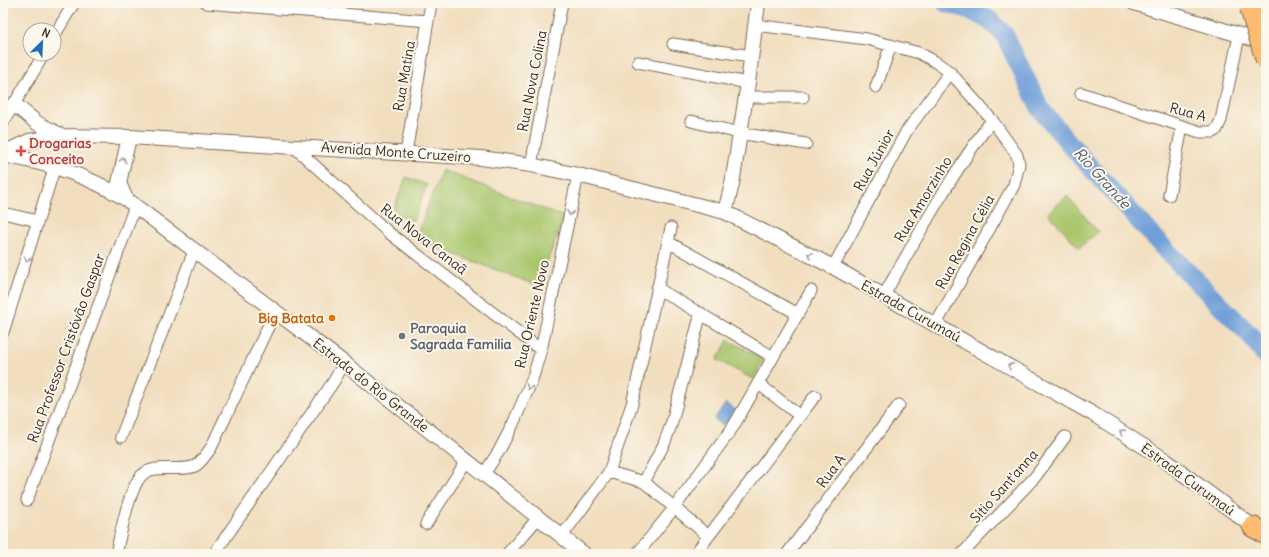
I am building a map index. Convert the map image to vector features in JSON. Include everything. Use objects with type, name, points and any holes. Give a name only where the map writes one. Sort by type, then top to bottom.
[{"type":"highway","points":[[1249,6],[1266,60]]},
{"type":"street","points":[[62,23],[74,3]]},
{"type":"street","points":[[206,3],[428,21]]},
{"type":"street","name":"Rua Matina","points":[[406,153],[431,3]]},
{"type":"street","name":"Rua Nova Colina","points":[[531,165],[562,3]]},
{"type":"street","points":[[725,212],[732,184],[746,97],[758,3]]},
{"type":"street","points":[[1134,3],[1266,43]]},
{"type":"street","points":[[755,26],[867,39],[918,53],[934,61],[950,72],[992,120]]},
{"type":"street","name":"Rua A","points":[[1081,93],[1182,127],[1209,133],[1217,129],[1221,120],[1239,36]]},
{"type":"street","points":[[673,44],[751,56]]},
{"type":"street","points":[[876,87],[890,45]]},
{"type":"street","points":[[3,123],[39,62]]},
{"type":"street","points":[[638,62],[748,83]]},
{"type":"street","name":"Rua Júnior","points":[[833,267],[906,132],[950,72]]},
{"type":"street","points":[[746,97],[803,98]]},
{"type":"street","name":"Avenida Monte Cruzeiro","points":[[14,104],[37,123],[62,136]]},
{"type":"street","name":"Rua Regina Célia","points":[[936,324],[1014,185],[1018,174],[1019,164],[1016,155],[992,120]]},
{"type":"street","name":"Rua Amorzinho","points":[[884,295],[969,150],[992,120]]},
{"type":"street","points":[[691,121],[739,133],[806,144]]},
{"type":"street","points":[[1169,195],[1182,127]]},
{"type":"street","name":"Avenida Monte Cruzeiro","points":[[3,154],[29,141],[62,136],[129,137],[481,158],[531,165],[578,175],[725,212]]},
{"type":"street","points":[[114,186],[129,137]]},
{"type":"street","name":"Rua Nova Canaã","points":[[293,146],[388,232],[541,350]]},
{"type":"street","points":[[3,154],[39,161],[100,184],[114,186],[130,203]]},
{"type":"street","points":[[3,332],[55,166]]},
{"type":"street","name":"Rua Oriente Novo","points":[[484,474],[499,451],[513,424],[532,380],[541,350],[578,175]]},
{"type":"street","name":"Estrada do Rio Grande","points":[[130,203],[344,363],[584,554]]},
{"type":"street","name":"Rua Professor Cristóvão Gaspar","points":[[27,500],[130,203]]},
{"type":"street","name":"Estrada Curumaú","points":[[725,212],[833,267],[884,295],[1120,431],[1165,460],[1262,533]]},
{"type":"street","points":[[3,213],[38,221]]},
{"type":"street","points":[[562,536],[609,472],[632,404],[671,228]]},
{"type":"street","points":[[668,242],[798,314]]},
{"type":"street","points":[[122,437],[194,251]]},
{"type":"street","points":[[657,288],[773,357]]},
{"type":"street","points":[[637,554],[675,507],[733,426],[811,291]]},
{"type":"street","points":[[116,554],[125,516],[136,484],[142,475],[150,470],[194,466],[202,460],[211,448],[275,312]]},
{"type":"street","points":[[644,482],[664,444],[671,425],[701,313]]},
{"type":"street","points":[[214,554],[334,381],[344,363]]},
{"type":"street","points":[[758,384],[800,416]]},
{"type":"street","points":[[695,554],[815,396]]},
{"type":"street","name":"Rua A","points":[[787,554],[899,405]]},
{"type":"street","name":"Sítio Sant'anna","points":[[962,554],[1035,477],[1065,437]]},
{"type":"street","points":[[426,524],[467,460]]},
{"type":"street","points":[[609,472],[644,482],[708,536]]},
{"type":"street","points":[[507,554],[539,517]]},
{"type":"green space","points":[[442,170],[564,217],[538,286],[415,239]]},
{"type":"green space","points":[[406,177],[427,185],[413,221],[392,213]]},
{"type":"green space","points":[[1067,196],[1098,232],[1079,248],[1048,213]]},
{"type":"green space","points":[[728,340],[764,359],[753,379],[717,360]]},
{"type":"water","points":[[726,403],[736,410],[724,426],[714,419]]},
{"type":"waterway","name":"Rio Grande","points":[[946,3],[968,9],[989,20],[1004,34],[1041,110],[1081,157],[1163,247],[1252,337],[1266,356]]},
{"type":"place","name":"Drogarias Conceito","points":[[21,151]]},
{"type":"place","name":"Big Batata","points":[[332,318]]},
{"type":"place","name":"Paroquia Sagrada Familia","points":[[402,336]]}]
